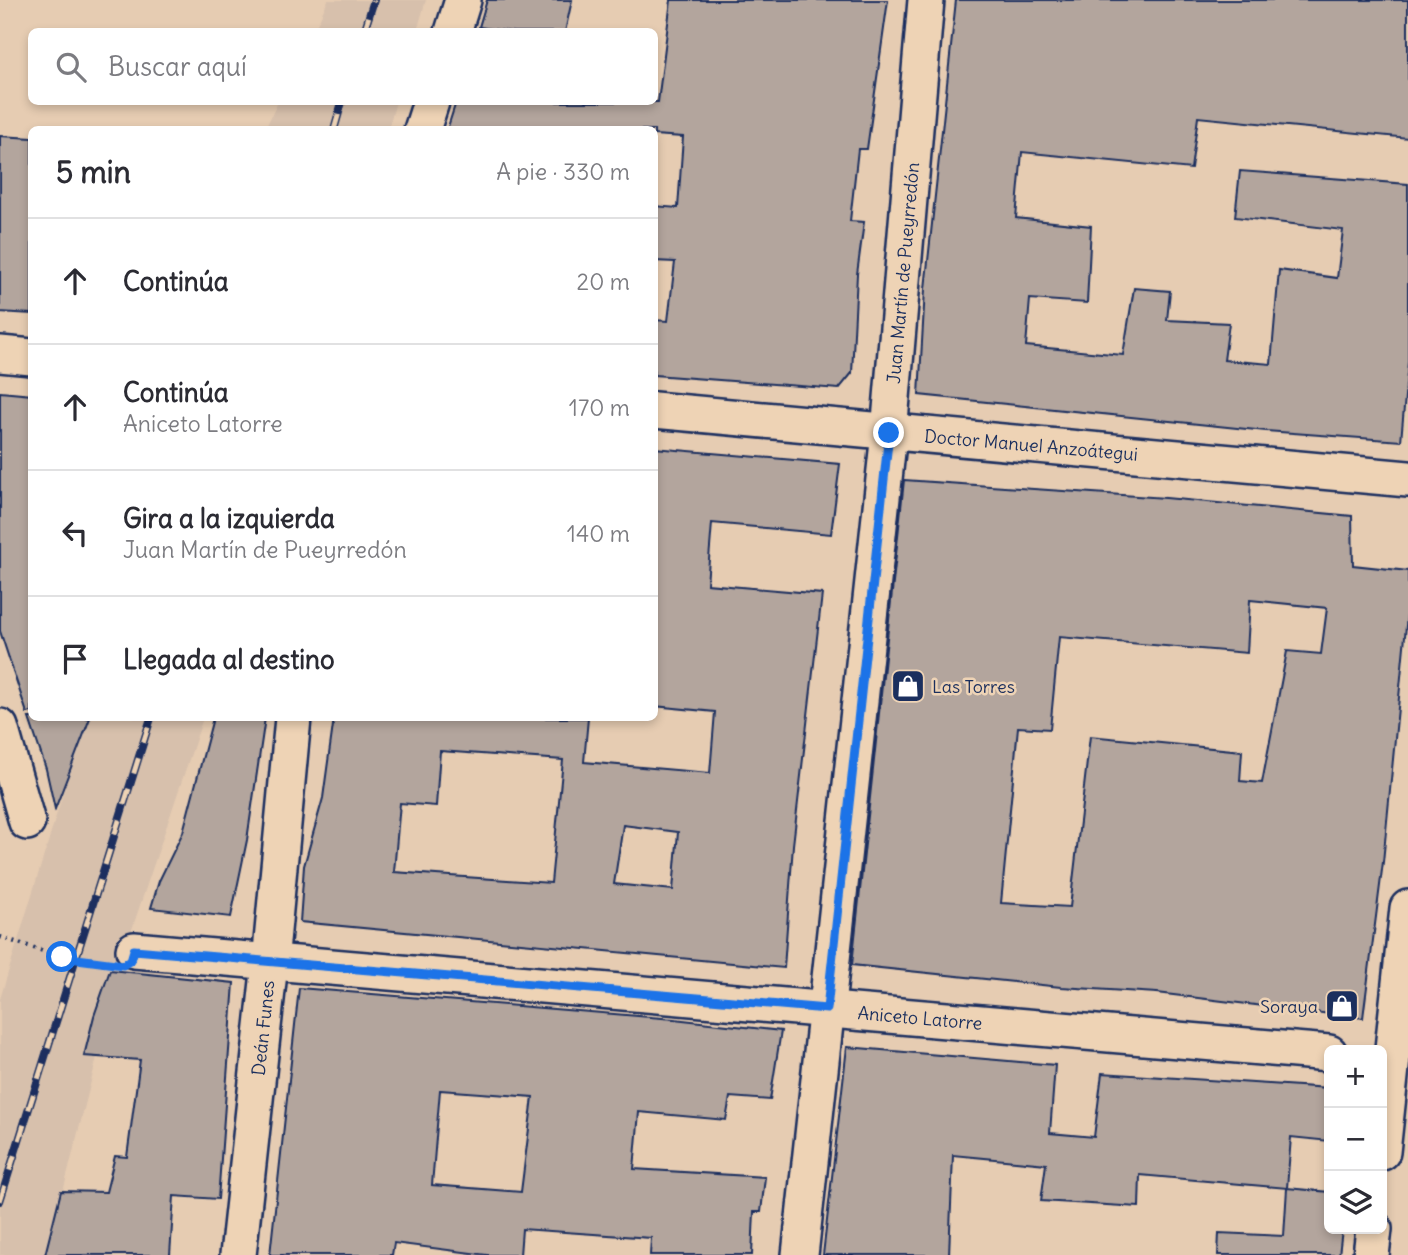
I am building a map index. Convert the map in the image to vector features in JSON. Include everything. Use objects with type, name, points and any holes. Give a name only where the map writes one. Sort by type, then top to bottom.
[{"type":"street","points":[[454,28],[463,0]]},
{"type":"street","name":"Juan Martín de Pueyrredón","points":[[800,1255],[889,433],[926,0]]},
{"type":"street","points":[[423,126],[430,105]]},
{"type":"street","points":[[0,354],[28,357]]},
{"type":"street","name":"Doctor Manuel Anzoátegui","points":[[658,410],[1408,479]]},
{"type":"street","name":"Deán Funes","points":[[238,1255],[293,721]]},
{"type":"street","points":[[0,727],[27,822]]},
{"type":"street","points":[[1387,1113],[1408,908]]},
{"type":"street","name":"Aniceto Latorre","points":[[134,950],[1324,1053]]},
{"type":"street","points":[[1371,1255],[1373,1234]]},
{"type":"path","points":[[0,937],[62,957],[123,965],[131,960],[134,950]]},
{"type":"shaded area","points":[[328,0],[426,0],[418,28],[315,28]]},
{"type":"shaded area","points":[[277,105],[395,105],[389,126],[266,126]]},
{"type":"shaded area","points":[[85,721],[202,721],[122,959],[47,1255],[0,1255],[0,999]]},
{"type":"building","points":[[487,0],[572,0],[566,28],[479,27]]},
{"type":"building","points":[[671,0],[888,0],[867,149],[858,149],[850,221],[864,222],[857,274],[852,373],[839,389],[658,375],[658,320],[668,321],[675,262],[658,261],[658,206],[678,208],[683,137],[658,135],[658,126],[448,126],[455,105],[658,105]]},
{"type":"building","points":[[956,0],[1408,0],[1408,138],[1198,117],[1191,169],[1022,152],[1016,218],[1091,226],[1087,303],[1030,299],[1026,346],[1123,355],[1134,288],[1170,291],[1167,320],[1229,323],[1224,360],[1271,364],[1279,270],[1337,278],[1343,230],[1235,217],[1240,171],[1408,184],[1408,362],[1401,441],[1266,431],[919,395],[925,289]]},
{"type":"building","points":[[0,136],[28,138],[28,314],[0,312]]},
{"type":"building","points":[[0,392],[28,395],[28,713],[0,631]]},
{"type":"building","points":[[658,448],[840,464],[831,534],[712,523],[707,584],[822,594],[793,845],[784,968],[300,922],[304,866],[323,798],[334,721],[588,721],[584,762],[710,773],[715,712],[658,706]],"holes":[[[440,751],[563,760],[551,883],[394,872],[400,803],[436,806]],[[623,825],[678,832],[673,890],[614,884]]]},
{"type":"building","points":[[904,480],[1166,498],[1352,516],[1353,565],[1408,571],[1408,605],[1383,862],[1363,1018],[1157,993],[1061,987],[852,965]],"holes":[[[1250,600],[1327,608],[1321,654],[1287,651],[1262,783],[1240,781],[1242,751],[1090,736],[1070,907],[1001,903],[1018,727],[1050,729],[1059,637],[1247,653]]]},
{"type":"building","points":[[30,721],[89,721],[55,809],[46,769]]},
{"type":"building","points":[[212,721],[265,721],[247,840],[231,917],[151,908],[159,881],[183,832]]},
{"type":"building","points":[[110,970],[234,983],[218,1199],[174,1196],[170,1255],[45,1255],[61,1191],[106,1192],[115,1156],[127,1157],[140,1060],[84,1056]]},
{"type":"building","points":[[299,988],[674,1019],[781,1031],[770,1100],[730,1097],[726,1120],[639,1112],[634,1169],[765,1177],[761,1212],[754,1212],[752,1255],[650,1255],[651,1238],[522,1229],[520,1255],[487,1255],[394,1243],[392,1255],[270,1255]],"holes":[[[440,1090],[533,1097],[521,1192],[432,1185]]]},
{"type":"building","points":[[847,1047],[1055,1065],[1050,1133],[1094,1137],[1102,1073],[1324,1088],[1324,1140],[1291,1137],[1287,1188],[1140,1175],[1139,1207],[1041,1201],[1046,1164],[953,1155],[949,1255],[823,1255]]},
{"type":"building","points":[[1287,1188],[1324,1192],[1324,1234],[1341,1234],[1339,1255],[1218,1255],[1219,1233],[1284,1236]]},
{"type":"railway","points":[[365,28],[374,0]]},
{"type":"railway","points":[[335,126],[341,105]]},
{"type":"railway","points":[[0,1201],[150,721]]},
{"type":"place","name":"Las Torres","points":[[908,686]]},
{"type":"place","name":"Soraya","points":[[1342,1006]]},
{"type":"route","points":[[62,957],[123,965],[131,960],[134,950],[827,1009],[889,433]]}]
